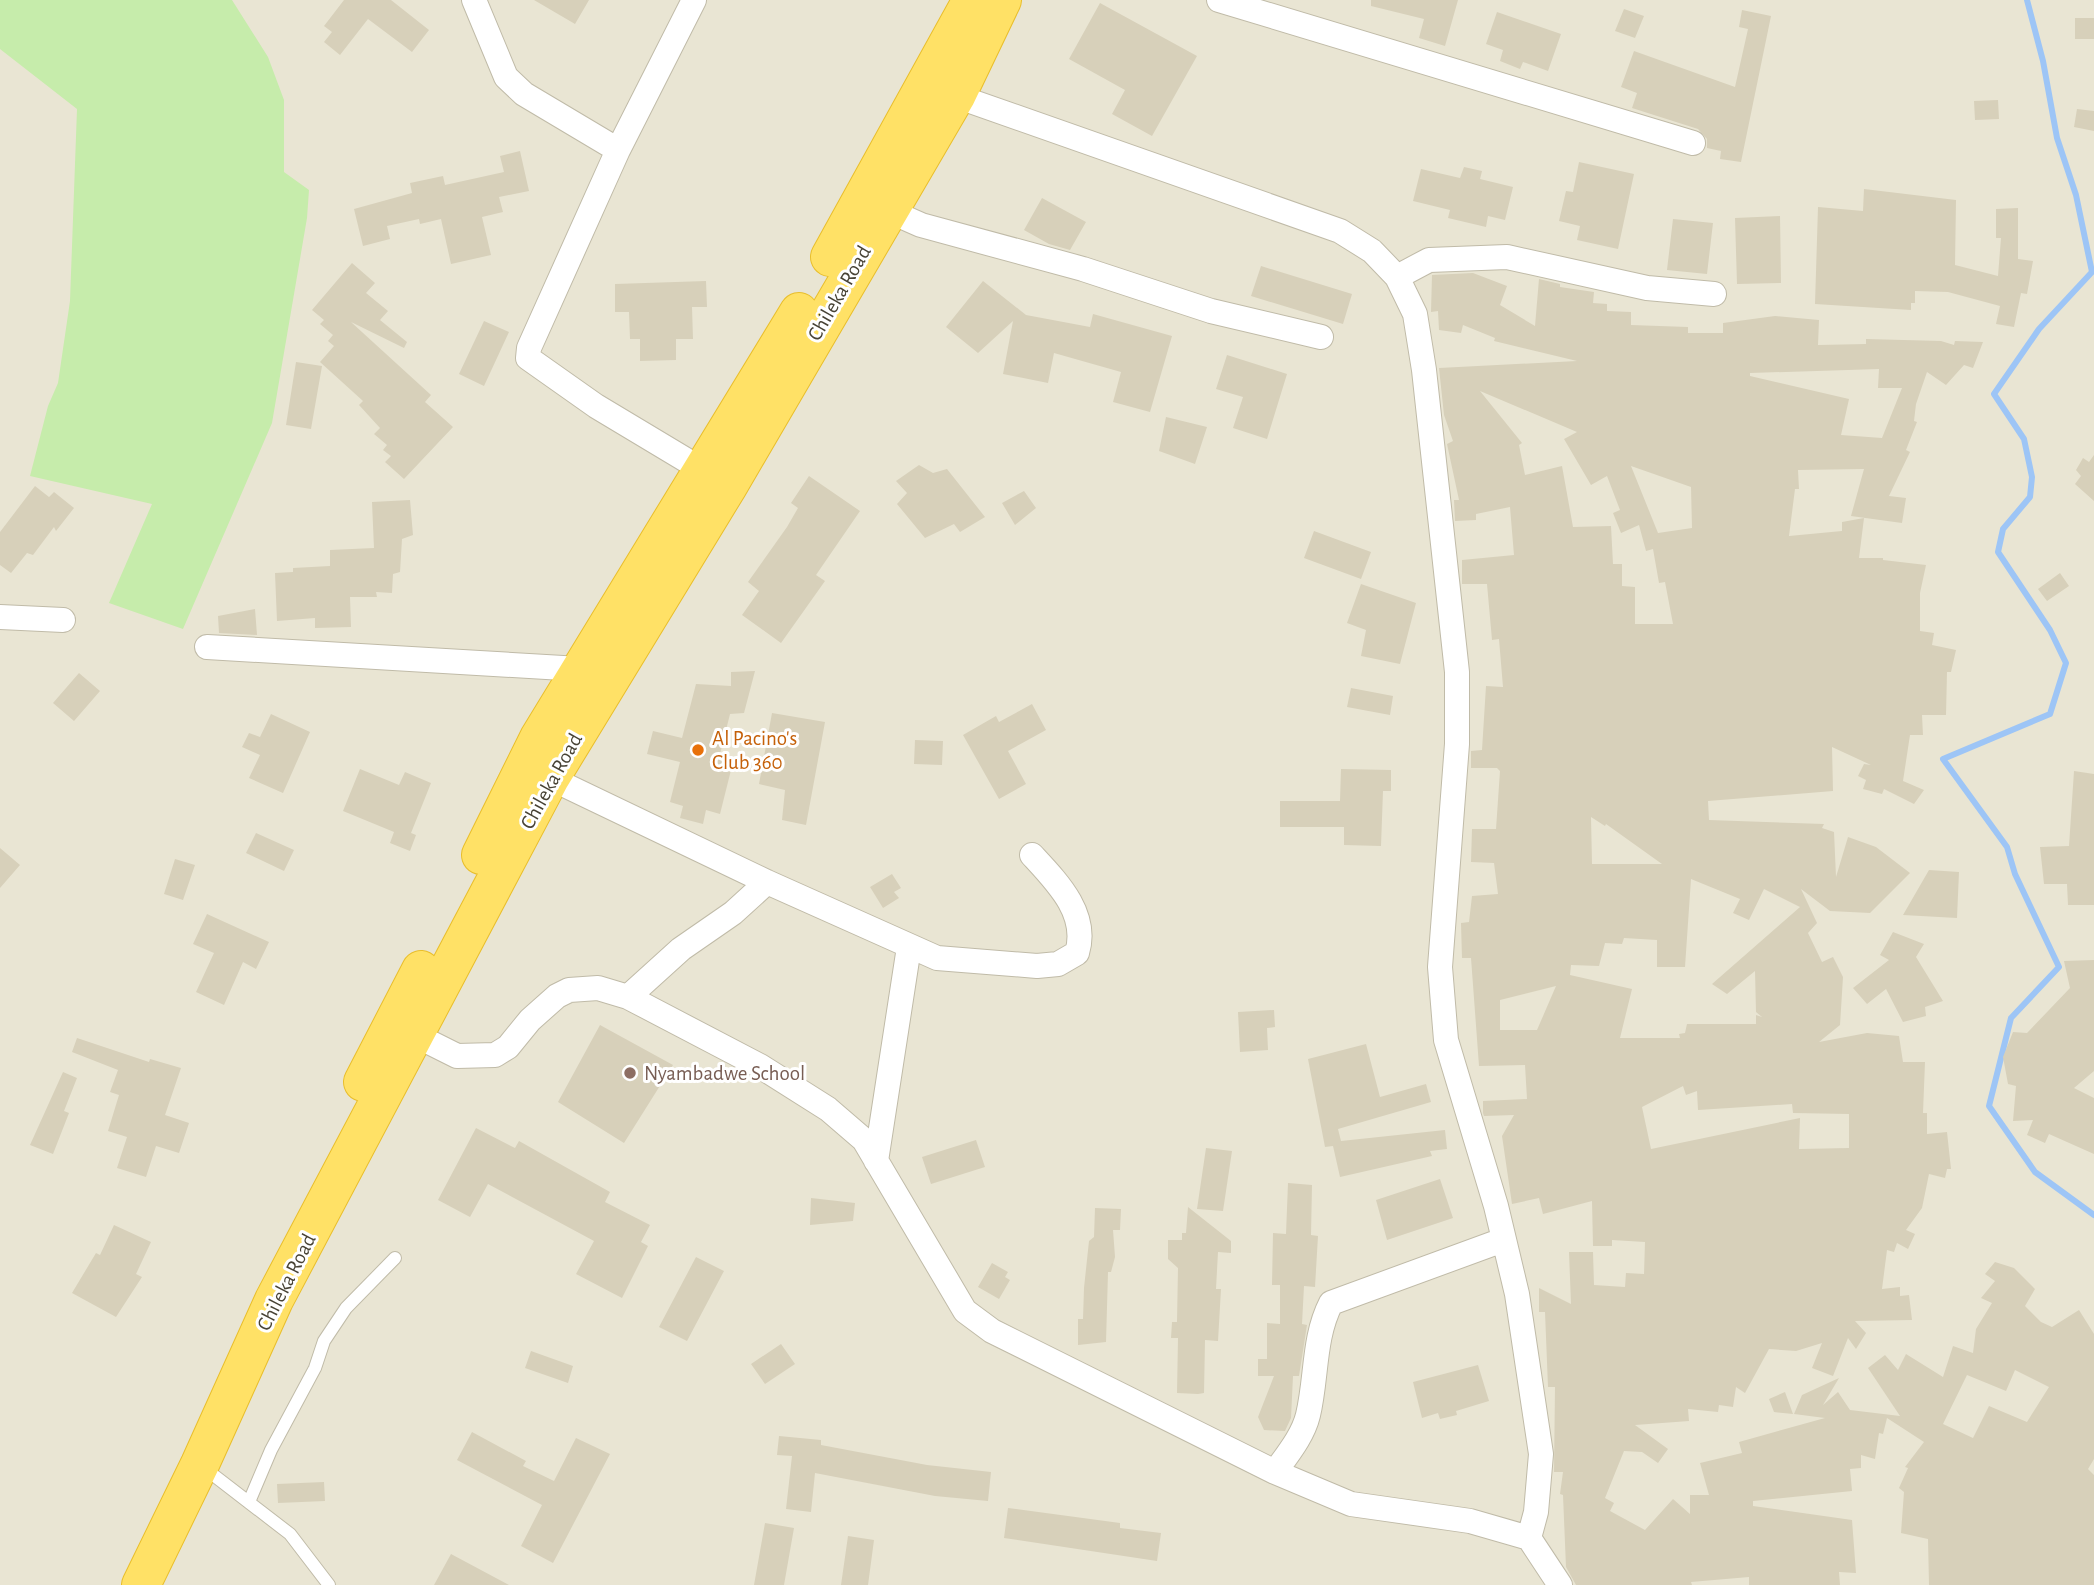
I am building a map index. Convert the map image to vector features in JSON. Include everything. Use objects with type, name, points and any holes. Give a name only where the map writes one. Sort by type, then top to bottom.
[{"type":"highway","name":"Chileka Road","points":[[114,1585],[178,1459],[257,1285],[324,1161],[539,738],[580,669],[627,599],[701,469],[797,315],[929,82],[972,0]]},
{"type":"highway","name":"Chileka Road","points":[[141,1585],[200,1464],[274,1300],[417,1036],[550,778],[728,486],[887,209],[956,96],[1002,0]]},
{"type":"street","points":[[474,0],[506,77],[524,94],[618,150]]},
{"type":"street","points":[[694,0],[618,150],[528,348],[528,358],[596,406],[701,469]]},
{"type":"street","points":[[1219,0],[1693,143]]},
{"type":"street","points":[[956,96],[1340,231],[1372,251],[1397,277],[1415,314],[1457,672],[1457,744],[1440,967],[1443,1013],[1455,1076],[1496,1206],[1517,1294],[1541,1454],[1536,1512],[1530,1538]]},
{"type":"street","points":[[887,209],[921,225],[1083,269],[1211,311],[1321,337]]},
{"type":"street","points":[[1397,277],[1429,260],[1507,257],[1647,288],[1714,294]]},
{"type":"street","points":[[0,617],[63,620]]},
{"type":"street","points":[[207,647],[580,669]]},
{"type":"street","points":[[550,778],[767,882],[937,958],[1037,966],[1059,964],[1077,953],[1081,939],[1077,914],[1057,882],[1032,855]]},
{"type":"street","points":[[628,997],[681,949],[733,913],[767,882]]},
{"type":"street","points":[[876,1161],[909,947]]},
{"type":"street","points":[[417,1036],[457,1056],[495,1055],[508,1047],[530,1020],[557,996],[569,990],[598,988],[628,997],[760,1066],[828,1109],[864,1140],[965,1311],[992,1331],[1275,1472],[1351,1504],[1469,1521],[1530,1538],[1560,1585]]},
{"type":"street","points":[[1275,1472],[1294,1446],[1308,1416],[1320,1331],[1331,1303],[1503,1240]]},
{"type":"lane","points":[[249,1502],[271,1450],[315,1368],[324,1341],[346,1308],[395,1258]]},
{"type":"lane","points":[[200,1464],[220,1483],[290,1534],[329,1585]]},
{"type":"shaded area","points":[[0,0],[2094,0],[2094,1585],[0,1585]]},
{"type":"green space","points":[[0,0],[232,0],[268,57],[284,100],[284,172],[309,190],[307,218],[272,423],[183,629],[109,603],[152,504],[30,476],[48,406],[58,383],[70,301],[77,109],[0,49]]},
{"type":"building","points":[[344,0],[391,0],[429,30],[412,52],[368,19],[340,55],[324,42],[332,32],[324,26]]},
{"type":"building","points":[[534,0],[589,0],[575,24]]},
{"type":"building","points":[[1371,0],[1458,0],[1445,46],[1419,38],[1424,19],[1371,6]]},
{"type":"building","points":[[1100,3],[1197,56],[1152,136],[1112,114],[1125,90],[1069,59]]},
{"type":"building","points":[[1624,9],[1644,16],[1635,38],[1615,31]]},
{"type":"building","points":[[1742,10],[1771,16],[1741,162],[1720,159],[1721,151],[1707,148],[1707,139],[1698,129],[1632,108],[1637,93],[1621,87],[1634,51],[1735,87],[1748,29],[1739,27]]},
{"type":"building","points":[[1497,12],[1561,34],[1548,71],[1523,62],[1520,69],[1500,61],[1503,50],[1486,44]]},
{"type":"building","points":[[2075,18],[2094,18],[2094,39],[2075,39]]},
{"type":"building","points":[[1998,100],[1999,119],[1975,120],[1974,101]]},
{"type":"building","points":[[2077,109],[2094,111],[2094,131],[2074,127]]},
{"type":"building","points":[[520,151],[529,191],[499,197],[503,212],[482,217],[491,255],[451,264],[441,219],[420,224],[419,219],[387,226],[390,239],[363,246],[354,209],[412,193],[410,183],[443,176],[445,185],[504,172],[500,156]]},
{"type":"building","points":[[1579,162],[1634,174],[1618,249],[1577,240],[1580,226],[1559,221],[1566,191],[1573,192]]},
{"type":"building","points":[[1464,167],[1482,171],[1480,179],[1513,187],[1505,220],[1488,216],[1486,227],[1448,218],[1450,210],[1413,201],[1421,169],[1460,178]]},
{"type":"building","points":[[1864,189],[1956,200],[1955,265],[1998,276],[2001,238],[1996,238],[1996,209],[2018,208],[2018,259],[2033,261],[2027,294],[2021,293],[2014,327],[1996,324],[2000,306],[1948,292],[1915,291],[1915,303],[1911,303],[1911,310],[1815,304],[1818,207],[1863,211]]},
{"type":"building","points":[[1042,198],[1086,222],[1070,250],[1049,244],[1024,230]]},
{"type":"building","points":[[1780,216],[1781,283],[1737,284],[1735,218]]},
{"type":"building","points":[[1673,219],[1713,223],[1707,274],[1667,270]]},
{"type":"building","points":[[352,263],[375,283],[366,293],[388,311],[380,320],[407,342],[404,348],[351,322],[431,395],[425,402],[453,427],[404,479],[385,462],[391,456],[383,450],[387,445],[374,434],[380,428],[359,405],[363,401],[320,362],[334,346],[328,341],[333,335],[320,324],[324,320],[312,310]]},
{"type":"building","points":[[1261,266],[1352,294],[1343,324],[1251,296]]},
{"type":"building","points":[[1473,273],[1507,286],[1500,305],[1535,326],[1539,279],[1560,284],[1560,287],[1594,292],[1593,303],[1607,304],[1607,311],[1631,312],[1631,325],[1688,327],[1688,333],[1723,333],[1723,323],[1775,316],[1819,320],[1818,345],[1866,344],[1866,339],[1941,341],[1954,345],[1955,341],[1983,342],[1973,368],[1964,365],[1946,385],[1927,372],[1916,404],[1914,421],[1917,422],[1906,450],[1910,452],[1889,496],[1906,498],[1902,523],[1851,516],[1864,469],[1798,470],[1799,489],[1795,489],[1789,536],[1842,531],[1842,522],[1864,518],[1859,558],[1883,558],[1926,565],[1920,593],[1920,631],[1934,633],[1932,645],[1956,650],[1951,672],[1947,672],[1946,715],[1922,715],[1923,735],[1910,735],[1903,781],[1924,790],[1914,804],[1884,789],[1882,794],[1863,789],[1866,780],[1858,776],[1864,764],[1871,765],[1832,747],[1833,791],[1708,801],[1709,820],[1824,824],[1822,828],[1834,832],[1836,877],[1848,837],[1876,847],[1910,873],[1870,913],[1830,911],[1801,889],[1817,923],[1808,933],[1822,962],[1833,957],[1843,977],[1840,1025],[1819,1042],[1867,1033],[1899,1036],[1903,1062],[1925,1062],[1923,1113],[1927,1113],[1927,1134],[1947,1132],[1951,1169],[1947,1169],[1945,1178],[1929,1174],[1922,1208],[1906,1230],[1915,1234],[1908,1249],[1897,1243],[1894,1252],[1887,1250],[1882,1289],[1900,1287],[1900,1296],[1909,1295],[1912,1320],[1855,1321],[1866,1333],[1856,1349],[1848,1338],[1833,1376],[1812,1368],[1822,1343],[1796,1351],[1769,1349],[1745,1393],[1736,1387],[1733,1407],[1719,1405],[1718,1412],[1688,1409],[1689,1421],[1635,1425],[1668,1449],[1658,1463],[1642,1452],[1624,1451],[1605,1498],[1614,1503],[1610,1511],[1645,1530],[1673,1499],[1690,1514],[1690,1495],[1709,1495],[1700,1463],[1742,1453],[1739,1442],[1825,1418],[1794,1414],[1802,1395],[1839,1378],[1823,1405],[1838,1392],[1850,1410],[1900,1416],[1868,1368],[1885,1355],[1898,1370],[1906,1354],[1943,1377],[1953,1346],[1973,1353],[1976,1329],[1992,1303],[1981,1298],[1995,1281],[1985,1274],[1995,1262],[2014,1268],[2035,1289],[2025,1306],[2041,1322],[2052,1327],[2079,1310],[2094,1334],[2094,1459],[2088,1469],[2094,1475],[2094,1585],[1929,1585],[1928,1539],[1901,1533],[1904,1492],[1899,1488],[1908,1468],[1905,1467],[1924,1442],[1887,1418],[1883,1434],[1879,1433],[1875,1459],[1861,1455],[1861,1468],[1850,1469],[1852,1491],[1753,1501],[1753,1506],[1852,1520],[1856,1573],[1839,1572],[1840,1585],[1749,1585],[1749,1577],[1691,1582],[1692,1585],[1576,1585],[1566,1567],[1563,1495],[1560,1494],[1563,1472],[1554,1472],[1555,1387],[1548,1387],[1545,1312],[1539,1312],[1539,1288],[1571,1304],[1569,1252],[1593,1252],[1594,1285],[1625,1287],[1626,1273],[1644,1274],[1645,1242],[1612,1240],[1612,1246],[1593,1246],[1592,1201],[1543,1214],[1539,1198],[1512,1204],[1502,1136],[1514,1115],[1484,1116],[1483,1113],[1483,1101],[1527,1099],[1525,1065],[1479,1066],[1471,958],[1462,958],[1461,923],[1469,922],[1472,896],[1498,894],[1494,863],[1471,862],[1472,829],[1496,829],[1500,771],[1497,768],[1471,768],[1471,751],[1482,750],[1486,686],[1503,687],[1499,639],[1492,640],[1487,584],[1462,584],[1462,560],[1514,555],[1510,507],[1476,514],[1476,520],[1455,521],[1454,500],[1459,500],[1447,444],[1453,441],[1444,415],[1439,368],[1577,361],[1494,341],[1495,338],[1463,325],[1461,333],[1439,330],[1438,311],[1431,312],[1432,275]],"holes":[[[1879,369],[1878,388],[1902,388],[1882,438],[1841,435],[1849,399],[1750,376],[1750,373]],[[1480,391],[1577,432],[1564,439],[1591,485],[1607,476],[1620,510],[1613,513],[1621,533],[1639,525],[1646,551],[1653,549],[1659,583],[1665,582],[1673,624],[1635,624],[1635,587],[1622,586],[1622,564],[1613,564],[1611,526],[1573,527],[1562,466],[1525,475],[1519,445],[1522,443]],[[1631,466],[1691,487],[1692,528],[1658,533]],[[1591,817],[1605,826],[1606,824],[1662,864],[1592,864]],[[1691,879],[1740,899],[1733,913],[1749,920],[1764,889],[1800,907],[1712,984],[1727,994],[1755,971],[1756,1012],[1762,1017],[1756,1015],[1756,1024],[1687,1024],[1685,1033],[1679,1034],[1680,1038],[1620,1038],[1632,989],[1570,975],[1571,965],[1599,966],[1605,943],[1622,944],[1624,938],[1657,940],[1657,967],[1685,967]],[[1556,986],[1537,1030],[1500,1030],[1500,1000]],[[1683,1086],[1686,1095],[1697,1091],[1698,1110],[1792,1104],[1793,1113],[1849,1114],[1849,1148],[1799,1149],[1800,1118],[1651,1149],[1642,1107]],[[2015,1370],[2049,1387],[2027,1422],[1989,1406],[1973,1438],[1943,1424],[1967,1375],[2006,1391]]]},
{"type":"building","points":[[706,281],[707,307],[692,307],[693,339],[676,339],[676,360],[640,361],[640,339],[630,339],[629,312],[615,312],[615,284]]},
{"type":"building","points":[[983,281],[1026,315],[1090,327],[1093,314],[1172,336],[1150,412],[1113,402],[1121,372],[1054,353],[1048,383],[1003,374],[1013,321],[978,353],[946,327]]},
{"type":"building","points":[[484,321],[509,332],[484,386],[459,374]]},
{"type":"building","points":[[1227,355],[1287,374],[1267,439],[1233,428],[1243,397],[1216,389]]},
{"type":"building","points":[[296,362],[322,366],[311,429],[286,425]]},
{"type":"building","points":[[1166,417],[1207,427],[1195,464],[1159,451]]},
{"type":"building","points":[[2094,455],[2094,501],[2075,484],[2081,476],[2076,470],[2083,458],[2089,462]]},
{"type":"building","points":[[919,465],[933,473],[947,469],[985,517],[960,532],[954,524],[925,538],[897,504],[907,493],[896,481]]},
{"type":"building","points":[[809,476],[860,511],[816,575],[825,581],[781,643],[742,615],[759,591],[748,582],[798,508],[791,503]]},
{"type":"building","points":[[35,486],[49,497],[54,492],[74,508],[56,531],[54,527],[33,555],[27,553],[11,573],[0,565],[0,532]]},
{"type":"building","points":[[1024,491],[1036,508],[1015,525],[1002,503]]},
{"type":"building","points":[[410,500],[413,535],[402,539],[400,572],[393,574],[392,593],[376,592],[377,597],[350,597],[351,627],[315,628],[315,618],[277,621],[275,573],[293,572],[293,568],[330,566],[330,550],[374,548],[372,502]]},
{"type":"building","points":[[1314,531],[1371,552],[1361,579],[1304,558]]},
{"type":"building","points":[[2060,573],[2069,586],[2047,601],[2038,589]]},
{"type":"building","points":[[1361,584],[1416,603],[1400,664],[1361,656],[1366,630],[1347,623]]},
{"type":"building","points":[[255,609],[257,635],[219,633],[218,616]]},
{"type":"building","points":[[755,671],[744,713],[730,714],[719,758],[733,762],[720,814],[706,810],[703,824],[680,818],[683,806],[670,802],[680,762],[647,754],[653,731],[682,738],[696,684],[731,686],[731,672]]},
{"type":"building","points":[[79,673],[100,691],[74,721],[53,703]]},
{"type":"building","points":[[1351,688],[1393,696],[1390,715],[1347,707]]},
{"type":"building","points":[[1032,704],[1046,730],[1008,751],[1026,784],[999,799],[963,735],[996,716],[999,722]]},
{"type":"building","points":[[772,713],[825,722],[806,825],[782,820],[785,790],[759,784]]},
{"type":"building","points":[[271,714],[310,732],[283,793],[249,778],[260,755],[242,747],[249,733],[260,737]]},
{"type":"building","points":[[915,740],[943,741],[942,765],[914,764]]},
{"type":"building","points":[[360,769],[399,785],[405,772],[431,783],[411,833],[416,835],[410,851],[390,843],[394,832],[343,811]]},
{"type":"building","points":[[1341,769],[1391,770],[1391,791],[1383,791],[1381,846],[1344,845],[1344,827],[1280,827],[1280,801],[1340,801]]},
{"type":"building","points":[[2074,771],[2094,774],[2094,905],[2068,905],[2067,884],[2044,884],[2040,847],[2069,846]]},
{"type":"building","points":[[256,833],[294,850],[284,871],[246,853]]},
{"type":"building","points":[[0,848],[20,865],[0,888]]},
{"type":"building","points":[[175,859],[195,865],[183,900],[164,894]]},
{"type":"building","points":[[1929,870],[1959,872],[1957,918],[1903,915]]},
{"type":"building","points":[[892,874],[901,888],[894,892],[899,898],[883,908],[870,887]]},
{"type":"building","points":[[207,914],[269,942],[256,969],[243,962],[224,1005],[196,992],[214,953],[193,944]]},
{"type":"building","points":[[1893,932],[1924,944],[1916,957],[1943,1001],[1925,1007],[1926,1016],[1903,1022],[1886,989],[1867,1004],[1853,988],[1889,960],[1880,955]]},
{"type":"building","points":[[2094,960],[2094,1071],[2074,1088],[2094,1098],[2094,1154],[2049,1134],[2045,1143],[2027,1135],[2033,1120],[2013,1121],[2016,1086],[2008,1084],[2003,1057],[2013,1032],[2027,1033],[2070,988],[2064,961]]},
{"type":"building","points":[[1274,1010],[1275,1027],[1267,1028],[1268,1050],[1240,1052],[1238,1012]]},
{"type":"building","points":[[600,1025],[673,1065],[624,1143],[558,1102]]},
{"type":"building","points":[[77,1038],[149,1062],[150,1059],[181,1068],[165,1115],[189,1123],[179,1153],[156,1146],[146,1177],[117,1168],[127,1137],[108,1131],[119,1095],[110,1092],[118,1070],[72,1052]]},
{"type":"building","points":[[1366,1044],[1380,1097],[1426,1084],[1431,1102],[1338,1129],[1341,1141],[1445,1130],[1447,1149],[1430,1151],[1432,1156],[1340,1177],[1333,1146],[1325,1147],[1308,1059]]},
{"type":"building","points":[[63,1072],[77,1078],[64,1111],[69,1113],[53,1154],[30,1145]]},
{"type":"building","points":[[476,1128],[515,1148],[519,1141],[610,1192],[605,1202],[650,1225],[641,1242],[648,1246],[622,1298],[576,1274],[594,1241],[488,1184],[470,1217],[438,1200]]},
{"type":"building","points":[[976,1140],[985,1167],[931,1184],[922,1157]]},
{"type":"building","points":[[1206,1148],[1232,1151],[1223,1211],[1197,1209]]},
{"type":"building","points":[[1440,1179],[1453,1218],[1387,1240],[1376,1200]]},
{"type":"building","points":[[1288,1183],[1312,1185],[1311,1235],[1318,1236],[1315,1287],[1304,1286],[1302,1324],[1307,1325],[1299,1376],[1293,1376],[1291,1418],[1285,1431],[1264,1430],[1258,1417],[1274,1376],[1258,1376],[1258,1359],[1267,1359],[1267,1323],[1280,1324],[1280,1285],[1272,1285],[1273,1233],[1286,1234]]},
{"type":"building","points":[[811,1198],[855,1203],[853,1221],[810,1225]]},
{"type":"building","points":[[1188,1207],[1231,1241],[1231,1253],[1218,1252],[1216,1289],[1221,1289],[1218,1341],[1205,1340],[1204,1393],[1198,1394],[1177,1393],[1178,1338],[1171,1338],[1172,1322],[1177,1322],[1178,1268],[1168,1259],[1168,1240],[1182,1240],[1182,1233],[1186,1233]]},
{"type":"building","points":[[1095,1208],[1121,1209],[1120,1230],[1113,1230],[1115,1257],[1111,1272],[1108,1272],[1106,1342],[1078,1345],[1078,1319],[1083,1319],[1089,1241],[1094,1237]]},
{"type":"building","points":[[114,1225],[151,1242],[136,1274],[142,1277],[116,1317],[72,1293],[96,1253],[100,1255]]},
{"type":"building","points":[[696,1257],[724,1271],[687,1341],[659,1327]]},
{"type":"building","points":[[992,1263],[1008,1272],[1005,1277],[1010,1280],[999,1299],[978,1287]]},
{"type":"building","points":[[781,1344],[795,1364],[765,1384],[751,1364]]},
{"type":"building","points":[[531,1351],[573,1366],[568,1383],[525,1368]]},
{"type":"building","points":[[1478,1365],[1489,1401],[1456,1411],[1457,1415],[1440,1419],[1438,1413],[1422,1418],[1413,1382]]},
{"type":"building","points":[[1785,1392],[1793,1414],[1774,1412],[1769,1399]]},
{"type":"building","points":[[472,1432],[526,1461],[523,1466],[554,1481],[576,1438],[610,1454],[553,1563],[521,1546],[542,1505],[457,1460]]},
{"type":"building","points":[[779,1436],[821,1440],[821,1445],[927,1465],[991,1472],[988,1501],[935,1496],[815,1473],[811,1512],[786,1509],[792,1456],[777,1455]]},
{"type":"building","points":[[324,1482],[325,1501],[278,1503],[277,1484]]},
{"type":"building","points":[[1008,1508],[1120,1523],[1120,1528],[1161,1533],[1157,1561],[1004,1538]]},
{"type":"building","points":[[765,1523],[794,1528],[784,1585],[754,1585]]},
{"type":"building","points":[[848,1536],[874,1540],[868,1585],[841,1585]]},
{"type":"building","points":[[451,1554],[509,1585],[434,1585]]},
{"type":"waterway","points":[[2027,0],[2043,61],[2057,138],[2076,195],[2092,272],[2039,329],[1994,394],[2024,439],[2032,477],[2030,497],[2003,529],[1998,552],[2050,630],[2066,663],[2050,714],[1943,759],[2007,847],[2015,874],[2059,967],[2011,1018],[1989,1106],[2035,1172],[2094,1215]]},
{"type":"place","name":"Al Pacino's Club 360","points":[[698,750]]},
{"type":"place","name":"Nyambadwe School","points":[[630,1073]]}]
